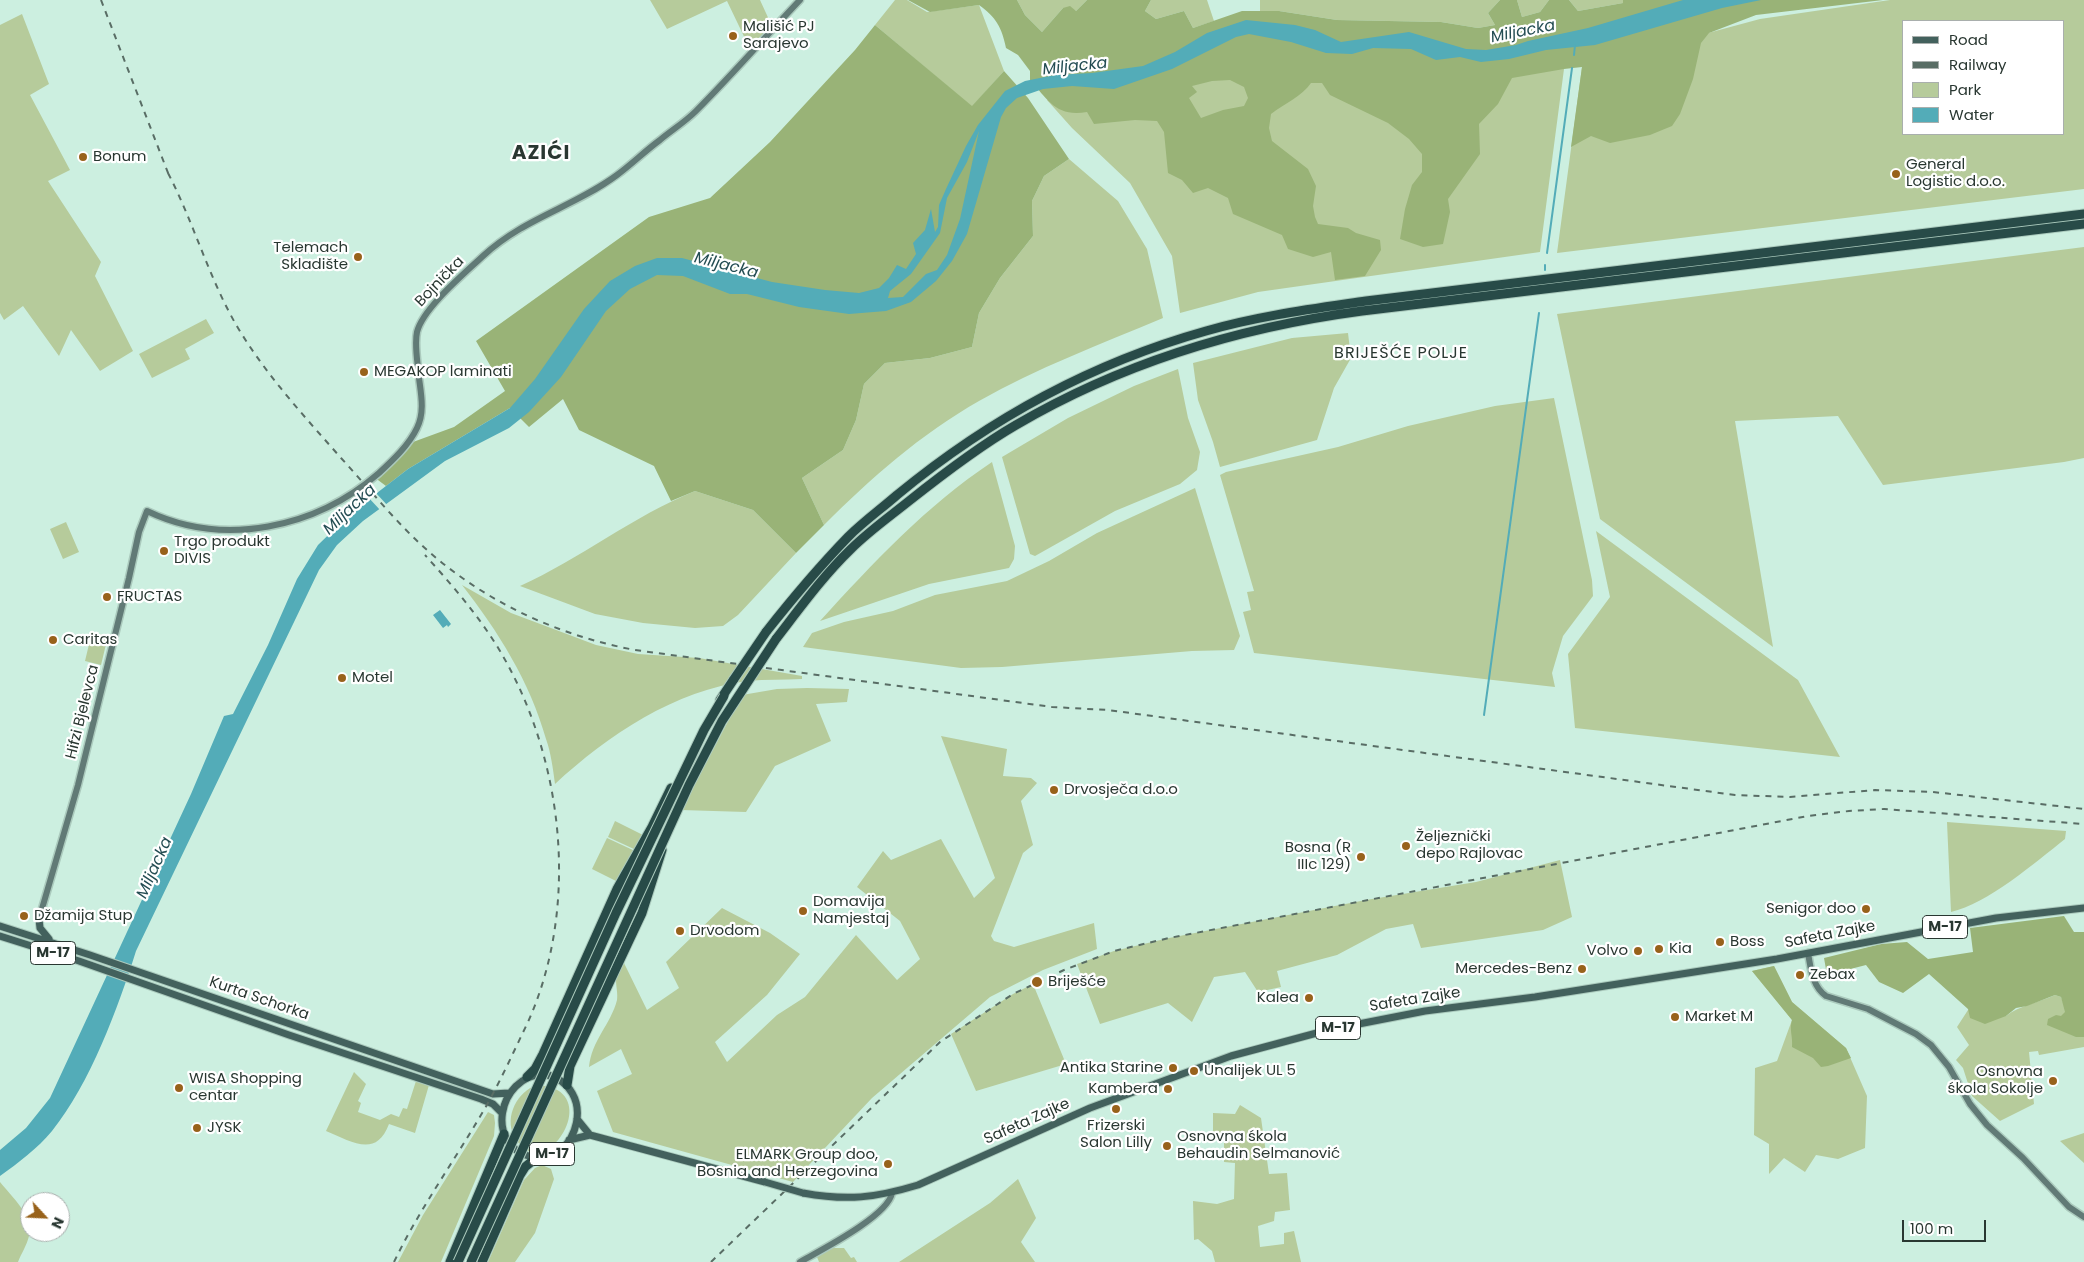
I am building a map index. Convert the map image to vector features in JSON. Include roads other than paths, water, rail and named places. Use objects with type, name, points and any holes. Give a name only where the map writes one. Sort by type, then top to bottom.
[{"type":"highway","points":[[458,1262],[624,896],[704,730],[724,696],[766,632],[805,582],[849,535],[942,460],[998,423],[1090,373],[1176,340],[1266,316],[1366,301],[2084,214]]},
{"type":"highway","points":[[471,1262],[689,785],[740,690],[820,582],[851,548],[931,483],[977,449],[1017,424],[1081,391],[1212,341],[1278,324],[1337,315],[2084,224]]},
{"type":"highway","points":[[527,1077],[535,1069],[543,1054],[617,889],[652,827],[704,722],[724,696]]},
{"type":"highway","points":[[567,1085],[570,1066],[642,913],[667,833]]},
{"type":"highway","points":[[450,1262],[504,1134]]},
{"type":"highway","points":[[482,1262],[520,1175],[525,1167],[536,1158]]},
{"type":"main road","name":"Bojnička","points":[[147,511],[178,524],[195,528],[251,530],[305,516],[345,499],[367,483],[408,444],[418,426],[422,412],[417,336],[420,323],[429,309],[483,256],[510,233],[615,176],[691,115],[800,0]]},
{"type":"main road","name":"Hifzi Bjelevca","points":[[39,919],[78,784],[129,578],[138,532],[147,511]]},
{"type":"main road","name":"Safeta Zajke","points":[[892,1193],[928,1181],[1088,1110],[1166,1080],[1231,1056],[1319,1032],[1425,1011],[1635,982],[1808,953],[1996,918],[2084,908]]},
{"type":"main road","points":[[17,931],[29,930],[39,919]]},
{"type":"main road","points":[[39,919],[40,928],[53,942]]},
{"type":"main road","name":"Kurta Schorka","points":[[0,926],[53,942],[493,1094],[509,1093]]},
{"type":"main road","name":"Kurta Schorka","points":[[0,936],[106,970],[289,1035],[481,1099],[494,1104],[502,1113]]},
{"type":"main road","points":[[1808,953],[1814,979],[1821,992],[1832,998],[1853,1002],[1868,1008],[1916,1034],[1931,1045],[1949,1067],[1970,1104],[1987,1125],[2023,1158],[2069,1207],[2084,1217]]},
{"type":"main road","points":[[504,1134],[502,1113],[509,1093],[520,1081],[527,1077],[544,1074],[553,1076],[567,1085]]},
{"type":"main road","name":"M-17","points":[[504,1134],[514,1148],[521,1153],[536,1158],[557,1152],[569,1140],[577,1119],[578,1109],[575,1098],[567,1085]]},
{"type":"main road","name":"M-17","points":[[577,1119],[590,1135]]},
{"type":"main road","name":"M-17","points":[[569,1140],[590,1135],[802,1193],[832,1198],[854,1198],[892,1193]]},
{"type":"main road","points":[[800,1262],[842,1238],[866,1221],[891,1200],[892,1193]]},
{"type":"water","points":[[1683,0],[1761,0],[1722,8],[1595,45],[1546,50],[1509,59],[1481,62],[1460,57],[1436,60],[1411,49],[1373,48],[1352,54],[1326,53],[1291,42],[1249,34],[1236,37],[1172,69],[1114,89],[1072,86],[1043,89],[1017,98],[1006,108],[1001,117],[967,234],[952,261],[936,281],[911,302],[886,311],[849,314],[799,307],[747,294],[730,294],[683,276],[657,275],[630,289],[606,311],[561,377],[529,412],[509,428],[445,461],[363,521],[337,545],[319,570],[136,951],[112,1021],[79,1091],[52,1131],[28,1155],[0,1176],[0,1150],[26,1128],[50,1098],[191,794],[224,716],[233,714],[268,645],[297,579],[318,545],[351,513],[408,469],[510,408],[535,379],[584,309],[610,281],[635,266],[657,258],[682,258],[772,282],[859,293],[879,288],[889,278],[897,265],[906,269],[916,254],[913,243],[925,230],[931,209],[935,232],[938,227],[939,205],[966,146],[978,125],[1005,91],[1025,81],[1055,75],[1092,73],[1143,66],[1175,52],[1207,33],[1246,20],[1295,25],[1315,30],[1341,42],[1409,32],[1466,49],[1486,50],[1588,28]],"holes":[[[979,131],[960,219],[947,255],[937,270],[926,274],[903,297],[888,298],[890,291],[911,274],[940,233],[947,198],[967,162]]]},
{"type":"water","points":[[440,610],[451,624],[448,627],[447,625],[443,628],[433,615]]},
{"type":"waterway","points":[[1574,55],[1575,45]]},
{"type":"waterway","points":[[1547,253],[1572,68]]},
{"type":"waterway","points":[[1545,265],[1545,270]]},
{"type":"waterway","points":[[1484,715],[1539,313]]},
{"type":"railway","points":[[101,0],[170,178]]},
{"type":"railway","points":[[168,173],[186,211],[218,290],[238,328],[261,363],[313,427],[392,516],[434,556],[459,576],[514,609],[573,634],[635,650],[1052,707],[1108,710],[1735,795],[1790,797],[1875,790],[1933,792],[2084,809]]},
{"type":"railway","points":[[394,1262],[424,1207],[485,1108],[528,1022],[544,977],[555,930],[559,882],[558,834],[551,785],[539,738],[522,693],[500,651],[483,625],[425,555]]},
{"type":"railway","points":[[711,1262],[940,1042],[1013,994],[1064,970],[1114,951],[1169,938],[1808,816],[1884,809],[2084,824]]},
{"type":"place","name":"Mališić PJ Sarajevo","points":[[733,36]]},
{"type":"place","name":"Bonum","points":[[83,157]]},
{"type":"place","name":"General Logistic d.o.o.","points":[[1896,174]]},
{"type":"place","name":"Telemach Skladište","points":[[358,257]]},
{"type":"place","name":"MEGAKOP laminati","points":[[364,372]]},
{"type":"place","name":"Trgo produkt DIVIS","points":[[164,551]]},
{"type":"place","name":"FRUCTAS","points":[[107,597]]},
{"type":"place","name":"Caritas","points":[[53,640]]},
{"type":"place","name":"Motel","points":[[342,678]]},
{"type":"place","name":"Drvosječa d.o.o","points":[[1054,790]]},
{"type":"place","name":"Željeznički depo Rajlovac","points":[[1406,846]]},
{"type":"place","name":"Bosna (R IIIc 129)","points":[[1361,857]]},
{"type":"place","name":"Senigor doo","points":[[1866,909]]},
{"type":"place","name":"Domavija Namjestaj","points":[[803,911]]},
{"type":"place","name":"Džamija Stup","points":[[24,916]]},
{"type":"place","name":"Drvodom","points":[[680,931]]},
{"type":"place","name":"Boss","points":[[1720,942]]},
{"type":"place","name":"Kia","points":[[1659,949]]},
{"type":"place","name":"Volvo","points":[[1638,951]]},
{"type":"place","name":"Mercedes-Benz","points":[[1582,969]]},
{"type":"place","name":"Zebax","points":[[1800,975]]},
{"type":"place","name":"Briješće","points":[[1037,982]]},
{"type":"place","name":"Kalea","points":[[1309,998]]},
{"type":"place","name":"Market M","points":[[1675,1017]]},
{"type":"place","name":"Antika Starine","points":[[1173,1068]]},
{"type":"place","name":"Unalijek UL 5","points":[[1194,1071]]},
{"type":"place","name":"Osnovna śkola Sokolje","points":[[2053,1081]]},
{"type":"place","name":"WISA Shopping centar","points":[[179,1088]]},
{"type":"place","name":"Kambera","points":[[1168,1089]]},
{"type":"place","name":"Frizerski Salon Lilly","points":[[1116,1109]]},
{"type":"place","name":"JYSK","points":[[197,1128]]},
{"type":"place","name":"Osnovna śkola Behaudin Selmanović","points":[[1167,1146]]},
{"type":"place","name":"ELMARK Group doo, Bosnia and Herzegovina","points":[[888,1164]]},
{"type":"district","name":"AZIĆI","points":[[541,154]]},
{"type":"district","name":"BRIJEŠĆE POLJE","points":[[1401,354]]},
{"type":"water label","name":"Miljacka","points":[[1523,32]]},
{"type":"water label","name":"Miljacka","points":[[1075,67]]},
{"type":"water label","name":"Miljacka","points":[[726,266]]},
{"type":"water label","name":"Miljacka","points":[[350,510]]},
{"type":"water label","name":"Miljacka","points":[[155,868]]}]
